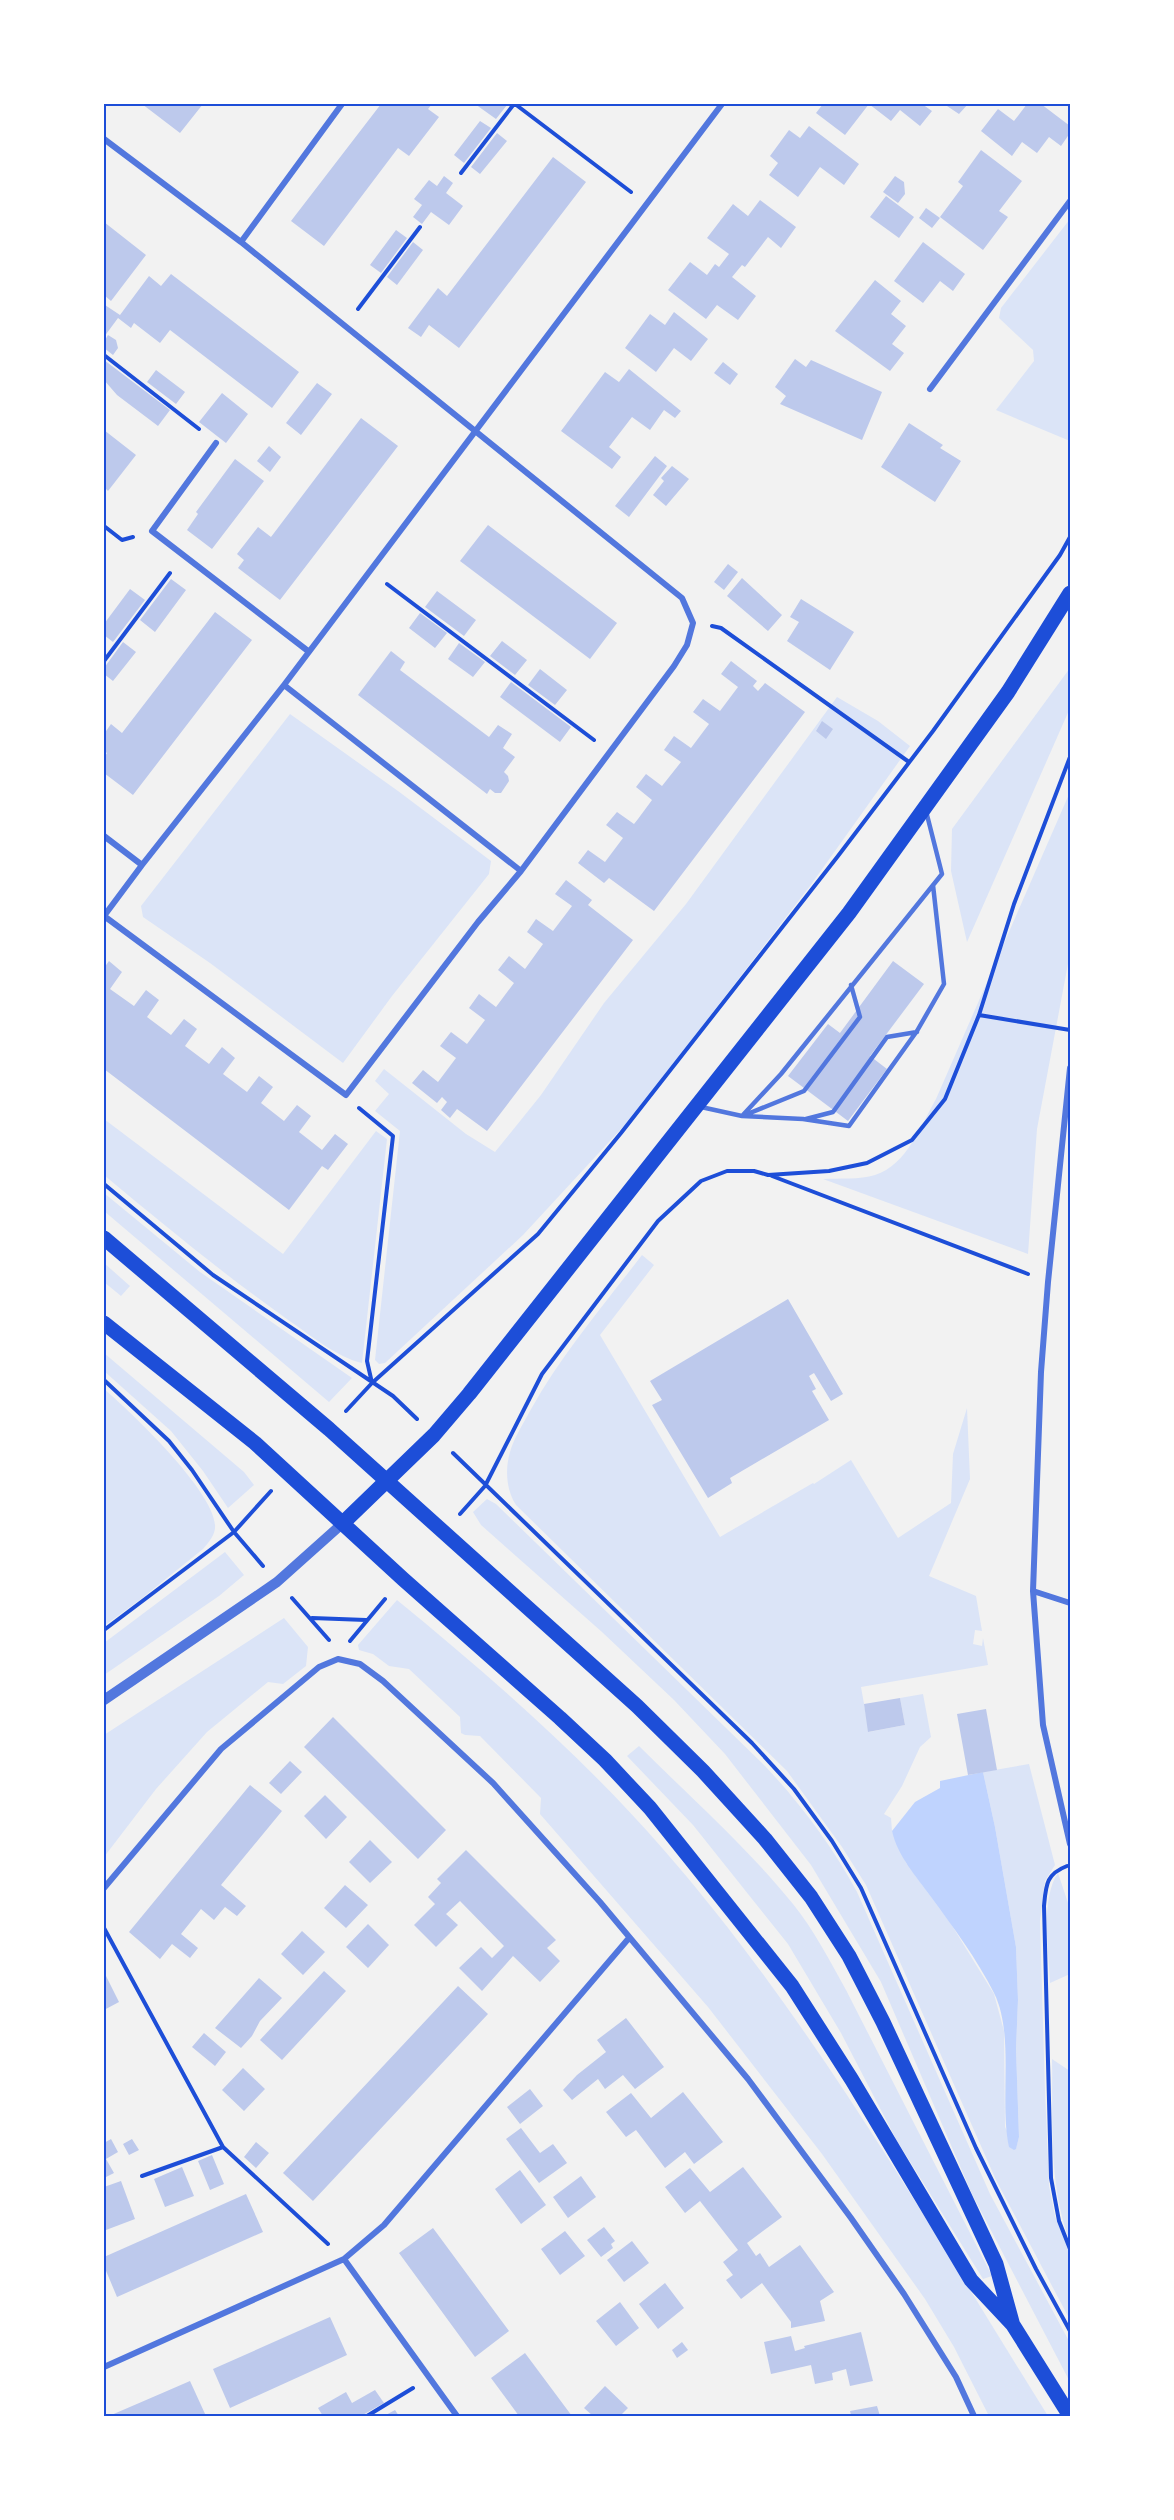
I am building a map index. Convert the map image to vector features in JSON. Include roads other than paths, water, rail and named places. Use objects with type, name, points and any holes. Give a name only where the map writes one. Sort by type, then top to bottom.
[{"type":"main road","points":[[343,1523],[434,1435],[469,1394],[849,914],[1008,692],[1071,593]]},
{"type":"main road","points":[[104,1238],[329,1429],[637,1706],[765,1839],[812,1897],[849,1956],[898,2054],[996,2264],[1013,2325]]},
{"type":"main road","points":[[104,1323],[255,1443],[403,1579],[560,1718],[605,1760],[650,1809],[731,1906],[792,1986],[852,2080],[971,2280],[1013,2325],[1071,2416]]},
{"type":"street","points":[[241,243],[342,104]]},
{"type":"street","points":[[104,139],[241,243],[474,432],[682,598],[693,623],[687,645],[678,659],[610,752],[521,871],[478,922],[346,1095],[104,916],[284,685],[308,651],[370,571],[474,432],[722,104]]},
{"type":"street","points":[[930,389],[1071,201]]},
{"type":"street","points":[[216,443],[152,531],[308,651]]},
{"type":"street","points":[[284,685],[521,871]]},
{"type":"street","points":[[104,836],[142,865]]},
{"type":"street","points":[[1071,1068],[1048,1282],[1041,1372],[1034,1591],[1042,1725],[1071,1844]]},
{"type":"street","points":[[104,1700],[278,1582],[343,1523]]},
{"type":"street","points":[[1034,1591],[1071,1603]]},
{"type":"street","points":[[104,1888],[221,1749],[320,1666],[338,1659],[360,1664],[382,1681],[493,1783],[600,1902],[748,2079],[904,2294],[956,2376],[974,2416]]},
{"type":"street","points":[[104,2367],[344,2259],[384,2225],[629,1938]]},
{"type":"street","points":[[344,2259],[457,2416]]},
{"type":"lane","points":[[742,1116],[781,1074],[942,874],[926,807]]},
{"type":"lane","points":[[695,1106],[742,1116],[803,1119],[849,1126],[917,1031],[944,984],[933,885]]},
{"type":"lane","points":[[742,1116],[804,1091],[860,1017],[851,985]]},
{"type":"lane","points":[[803,1119],[833,1112],[886,1037],[917,1031]]},
{"type":"water","points":[[983,1772],[1016,1947],[1019,2137],[1014,2150],[1009,2147],[1006,2129],[1004,2028],[994,1993],[964,1944],[903,1858],[892,1831],[915,1802],[940,1788],[940,1781]]}]
